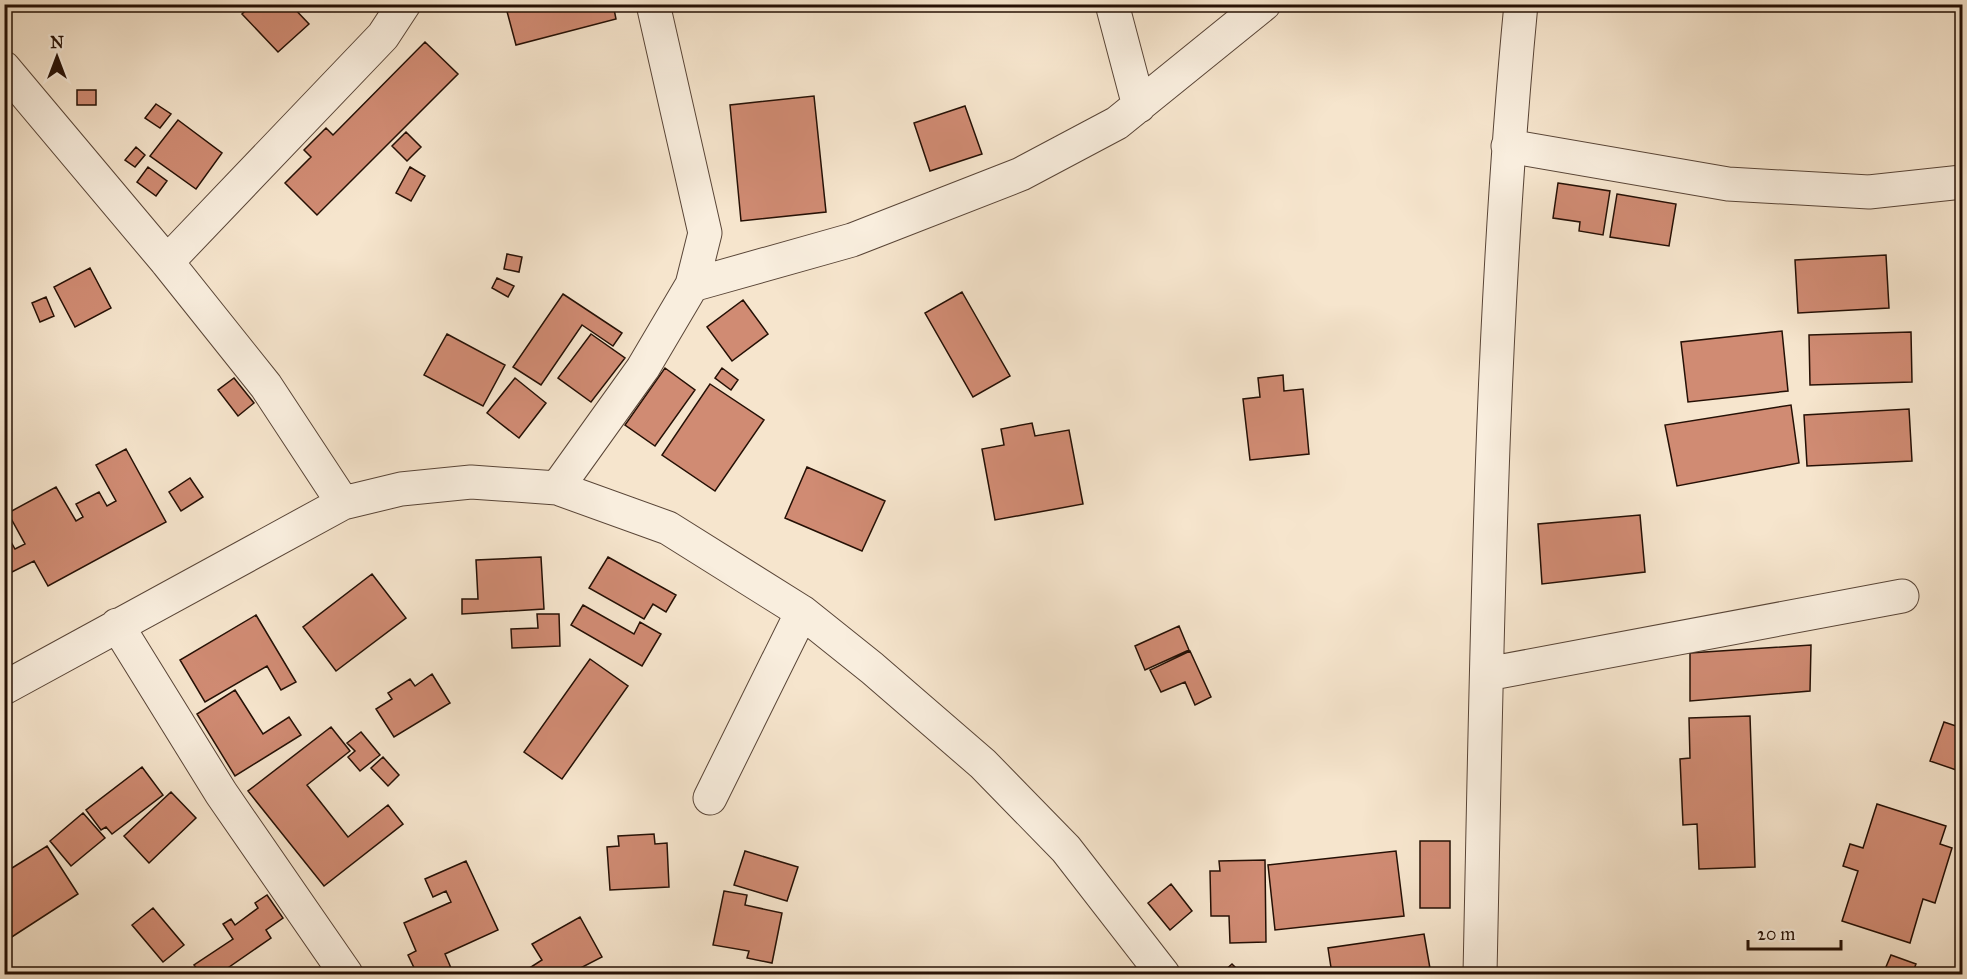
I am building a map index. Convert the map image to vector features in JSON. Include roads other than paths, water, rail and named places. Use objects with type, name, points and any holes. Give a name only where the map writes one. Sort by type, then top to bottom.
[{"type":"street","points":[[168,262],[383,36],[404,4]]},
{"type":"street","points":[[557,488],[643,368],[692,285],[705,233],[653,4]]},
{"type":"street","points":[[1112,4],[1138,106]]},
{"type":"street","points":[[692,285],[852,240],[1021,174],[1117,123],[1264,4]]},
{"type":"street","points":[[1480,975],[1491,440],[1508,146],[1521,4]]},
{"type":"street","points":[[4,68],[168,262],[266,386],[343,503]]},
{"type":"street","points":[[1508,146],[1728,184],[1869,192],[1962,182]]},
{"type":"street","points":[[4,688],[343,503],[400,489],[471,482],[557,488],[668,528],[802,612],[872,668],[983,764],[1066,849],[1162,975]]},
{"type":"street","points":[[1487,674],[1902,596]]},
{"type":"street","points":[[710,798],[802,612]]},
{"type":"street","points":[[117,625],[221,793],[346,975]]}]
